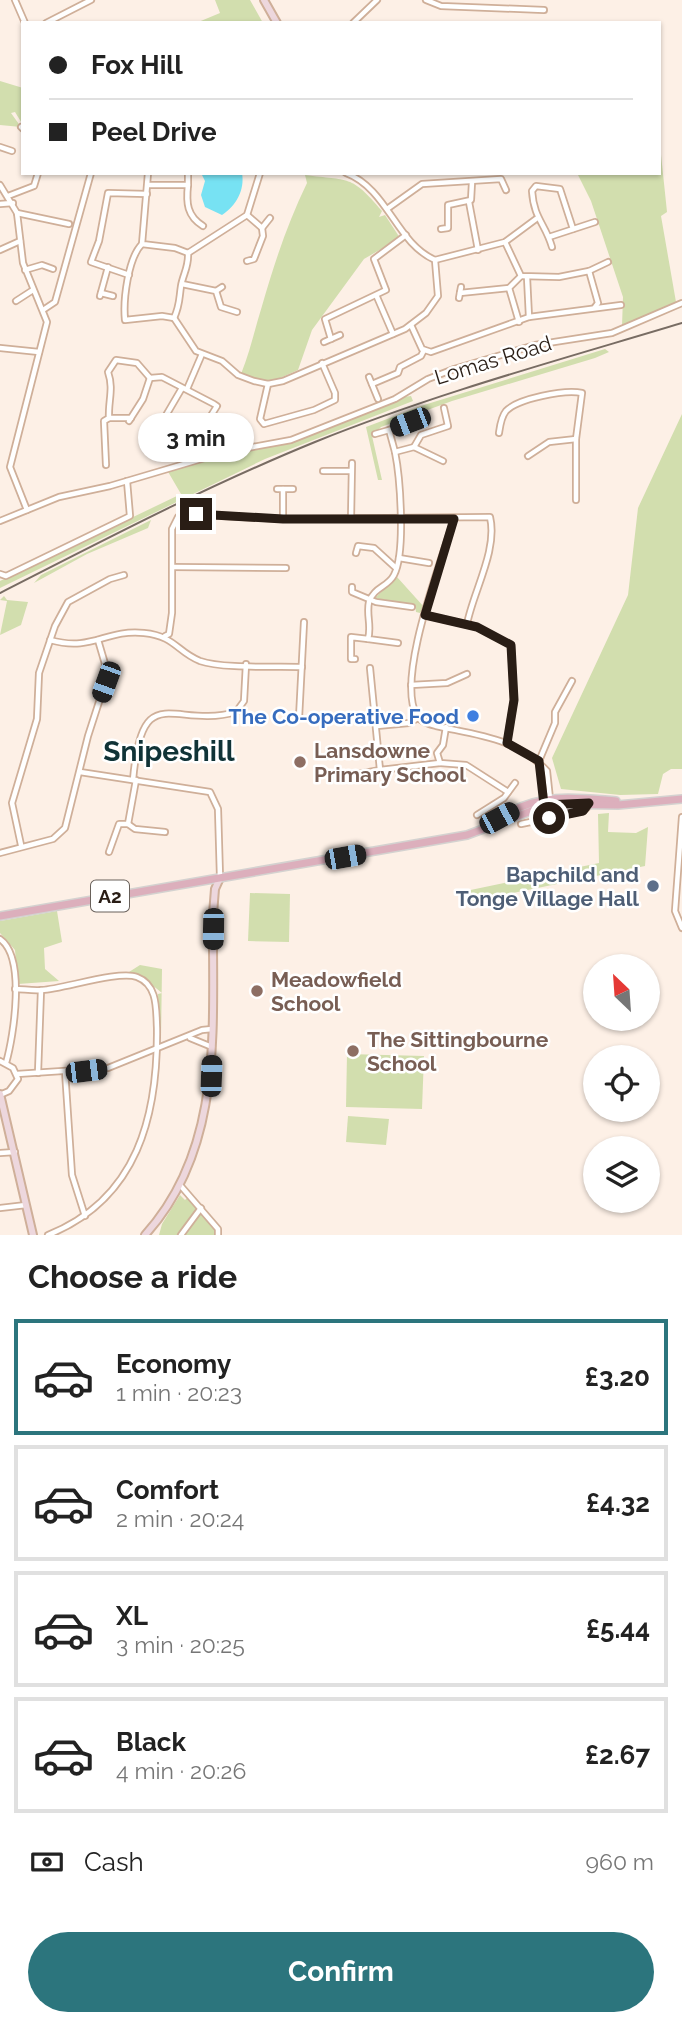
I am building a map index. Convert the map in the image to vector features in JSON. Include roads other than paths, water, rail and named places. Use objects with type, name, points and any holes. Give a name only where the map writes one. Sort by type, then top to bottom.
[{"type":"main road","name":"A2","points":[[0,916],[467,835],[547,801],[630,803],[682,799]]},
{"type":"street","points":[[15,0],[24,21]]},
{"type":"street","points":[[50,21],[91,0]]},
{"type":"street","points":[[264,0],[276,21]]},
{"type":"street","points":[[356,21],[377,0]]},
{"type":"street","points":[[426,0],[441,6],[544,10]]},
{"type":"street","points":[[0,147],[12,151]]},
{"type":"street","points":[[8,195],[34,186],[37,175]]},
{"type":"street","points":[[43,310],[55,302],[91,175]]},
{"type":"street","points":[[148,175],[142,244],[136,250],[129,275],[123,302],[125,320],[163,316],[174,318],[191,347],[222,361],[238,374],[268,384],[411,325],[438,296],[435,260]]},
{"type":"street","points":[[187,175],[189,210],[193,219],[203,226]]},
{"type":"street","points":[[188,253],[247,215],[259,175]]},
{"type":"street","points":[[350,175],[366,184],[425,256],[435,260],[505,242],[536,219]]},
{"type":"street","points":[[387,209],[422,184],[466,179],[472,182],[502,176],[506,190]]},
{"type":"street","points":[[441,229],[448,228],[448,205],[469,202],[473,197],[472,182]]},
{"type":"street","points":[[0,185],[17,213],[25,270],[47,323],[10,467],[27,510]]},
{"type":"street","points":[[148,185],[188,185]]},
{"type":"street","points":[[552,247],[549,237],[536,219],[533,189],[558,187],[573,229]]},
{"type":"street","points":[[129,275],[91,262],[99,241],[108,193],[147,194]]},
{"type":"street","points":[[469,202],[478,250]]},
{"type":"street","points":[[0,204],[13,203]]},
{"type":"street","points":[[17,213],[69,224]]},
{"type":"street","points":[[247,215],[262,228],[263,236],[254,259]]},
{"type":"street","points":[[262,228],[270,218]]},
{"type":"street","points":[[549,237],[595,222]]},
{"type":"street","points":[[331,339],[324,319],[377,297],[387,288],[373,259],[406,235]]},
{"type":"street","points":[[0,250],[20,241]]},
{"type":"street","points":[[505,242],[524,277],[529,317]]},
{"type":"street","points":[[142,244],[174,247],[188,253]]},
{"type":"street","points":[[174,318],[182,300],[182,284],[189,266],[188,253]]},
{"type":"street","points":[[247,261],[254,259]]},
{"type":"street","points":[[254,259],[259,263]]},
{"type":"street","points":[[460,293],[509,288],[524,277],[589,271],[608,262]]},
{"type":"street","points":[[25,270],[42,265],[53,269]]},
{"type":"street","points":[[108,266],[101,295],[113,296]]},
{"type":"street","points":[[589,271],[596,291],[595,307]]},
{"type":"street","points":[[182,284],[216,291],[222,287]]},
{"type":"street","points":[[509,288],[519,322]]},
{"type":"street","points":[[16,301],[33,290]]},
{"type":"street","points":[[216,291],[222,307],[237,312]]},
{"type":"street","points":[[377,297],[393,334]]},
{"type":"street","name":"Lomas Road","points":[[0,521],[59,497],[128,481],[225,452],[291,440],[395,399],[447,372],[536,345],[612,333],[682,303]]},
{"type":"street","points":[[411,325],[424,350],[431,352],[529,317],[621,305]]},
{"type":"street","points":[[324,342],[340,335]]},
{"type":"street","points":[[0,348],[39,352]]},
{"type":"street","points":[[372,384],[398,373],[400,367],[421,356],[424,350]]},
{"type":"street","points":[[150,378],[162,377],[184,388],[217,407],[202,430],[162,444],[158,429],[184,388],[202,354]]},
{"type":"street","points":[[109,418],[113,391],[108,372],[112,363],[116,360],[137,363],[150,378]]},
{"type":"street","points":[[268,384],[260,419],[264,424],[314,410],[335,400],[335,393],[322,363]]},
{"type":"street","points":[[369,377],[378,399]]},
{"type":"street","points":[[106,465],[104,421],[109,418],[131,420],[150,378]]},
{"type":"street","points":[[499,433],[504,414],[512,407],[565,391],[582,393],[576,439],[576,500]]},
{"type":"street","points":[[414,447],[421,435],[448,426],[444,408]]},
{"type":"street","points":[[374,434],[410,422]]},
{"type":"street","points":[[368,639],[370,600],[379,586],[392,578],[399,558],[401,480],[389,430]]},
{"type":"street","points":[[528,456],[549,442],[576,439]]},
{"type":"street","points":[[396,452],[414,447],[443,461]]},
{"type":"street","points":[[351,519],[352,463]]},
{"type":"street","points":[[326,473],[350,471]]},
{"type":"street","points":[[0,574],[6,576],[130,516],[128,481]]},
{"type":"street","points":[[283,519],[280,489],[293,489]]},
{"type":"street","points":[[165,636],[171,628],[174,523],[186,514],[283,519],[489,517],[487,560],[473,596],[467,624]]},
{"type":"street","points":[[418,718],[411,685],[416,643],[454,519]]},
{"type":"street","points":[[356,552],[358,546],[371,547],[396,568]]},
{"type":"street","points":[[399,558],[429,562]]},
{"type":"street","points":[[173,567],[286,568]]},
{"type":"street","points":[[21,845],[12,803],[37,719],[38,678],[50,639],[68,602],[110,579],[124,575]]},
{"type":"street","points":[[352,587],[352,592],[370,600],[412,607]]},
{"type":"street","points":[[425,615],[467,624],[511,645],[514,700],[507,743]]},
{"type":"street","points":[[299,718],[304,622]]},
{"type":"street","points":[[50,639],[78,645],[123,633],[165,636],[200,660],[302,667]]},
{"type":"street","points":[[355,659],[351,659],[351,637],[395,643],[390,649]]},
{"type":"street","points":[[0,853],[59,835],[65,828],[108,674],[98,640]]},
{"type":"street","points":[[128,824],[138,747],[149,721],[161,713],[236,712],[244,701],[246,664]]},
{"type":"street","points":[[370,667],[373,720],[377,726],[380,770]]},
{"type":"street","points":[[411,685],[447,684],[467,674]]},
{"type":"street","points":[[547,801],[539,761],[555,723],[555,712],[572,681]]},
{"type":"street","points":[[377,726],[409,723],[418,718],[446,727],[489,735],[539,761]]},
{"type":"street","points":[[440,763],[437,753],[443,745],[446,727]]},
{"type":"street","points":[[353,775],[440,763],[466,765],[508,792]]},
{"type":"street","points":[[80,772],[211,792],[218,809],[220,878],[215,889],[212,1047],[204,1120],[180,1185],[145,1235]]},
{"type":"street","points":[[477,815],[499,802],[515,782]]},
{"type":"street","points":[[521,824],[583,811],[588,801]]},
{"type":"street","points":[[682,817],[675,911],[682,928]]},
{"type":"street","points":[[109,852],[118,824],[165,832]]},
{"type":"street","points":[[0,939],[13,954],[15,989],[14,1028],[3,1062],[17,1074],[108,1068],[189,1038],[202,1030],[212,1029]]},
{"type":"street","points":[[15,989],[41,990],[123,976],[138,977],[152,989],[155,997],[155,1094],[144,1135],[122,1175],[85,1216],[48,1235]]},
{"type":"street","points":[[38,1073],[41,990]]},
{"type":"street","points":[[189,1038],[212,1047]]},
{"type":"street","points":[[65,1071],[72,1175],[85,1216]]},
{"type":"street","points":[[17,1074],[12,1088],[0,1095],[33,1235]]},
{"type":"street","points":[[0,1153],[15,1152]]},
{"type":"street","points":[[180,1185],[218,1229],[218,1235]]},
{"type":"street","points":[[0,1208],[27,1205]]},
{"type":"street","points":[[181,1235],[201,1208]]},
{"type":"water","points":[[202,175],[242,175],[238,197],[222,215],[205,207],[201,195],[205,181]]},
{"type":"railway","points":[[0,593],[195,495],[315,442],[451,393],[682,323]]},
{"type":"place","name":"The Co-operative Food","points":[[473,716]]},
{"type":"place","name":"Lansdowne Primary School","points":[[300,762]]},
{"type":"place","name":"Bapchild and Tonge Village Hall","points":[[653,886]]},
{"type":"place","name":"Meadowfield School","points":[[257,991]]},
{"type":"place","name":"The Sittingbourne School","points":[[353,1051]]},
{"type":"district","name":"Snipeshill","points":[[169,751]]}]
